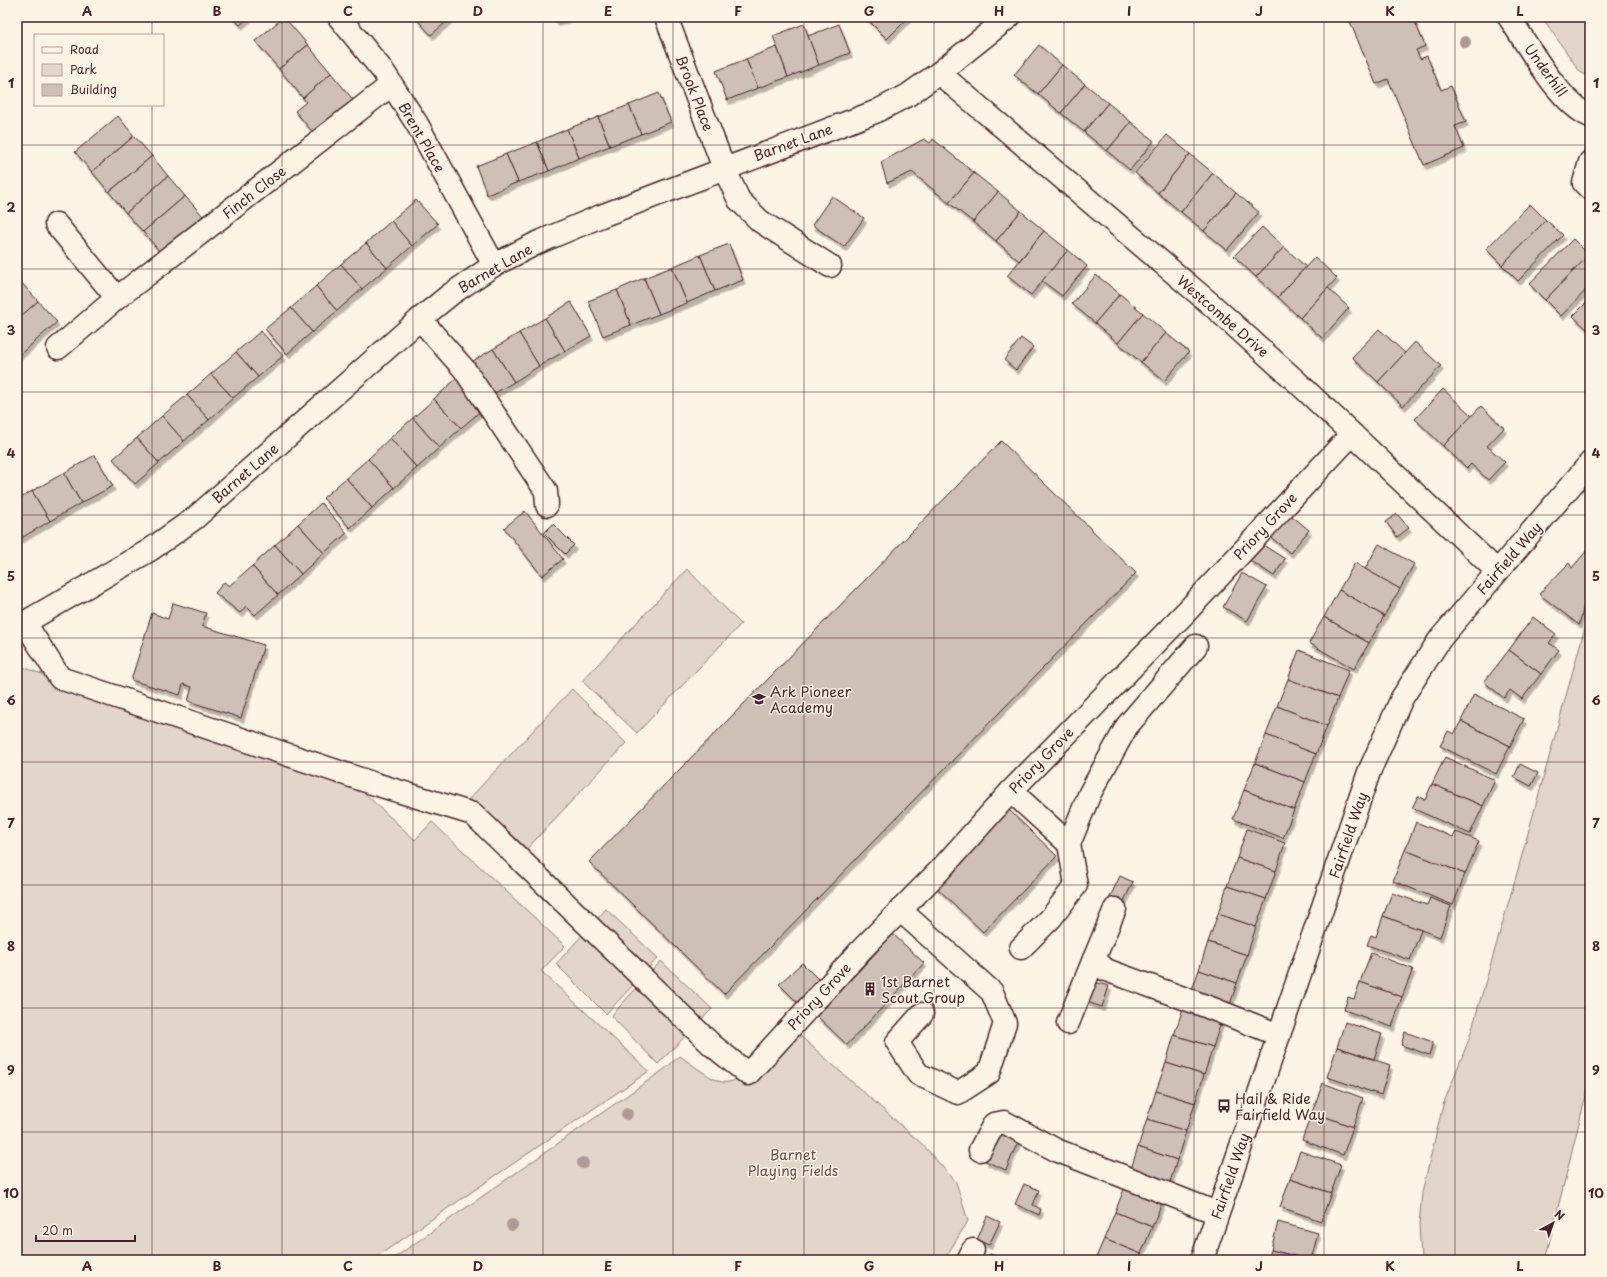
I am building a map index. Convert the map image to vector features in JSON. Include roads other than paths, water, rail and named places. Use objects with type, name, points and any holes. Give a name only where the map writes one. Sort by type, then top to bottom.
[{"type":"street","name":"Brent Place","points":[[339,17],[383,71],[391,86],[417,124],[494,265]]},
{"type":"street","name":"Brook Place","points":[[666,17],[724,168],[739,200],[760,221],[830,266]]},
{"type":"street","name":"Barnet Lane","points":[[21,625],[150,550],[195,518],[420,319],[451,294],[494,265],[537,243],[601,216],[724,168],[875,112],[908,95],[939,73],[1009,17]]},
{"type":"street","name":"Underhill","points":[[1509,17],[1551,80],[1575,106],[1590,116]]},
{"type":"street","name":"Westcombe Drive","points":[[939,73],[1214,306],[1497,571]]},
{"type":"street","name":"Finch Close","points":[[58,348],[118,298],[391,86]]},
{"type":"street","points":[[1590,162],[1584,183],[1590,190]]},
{"type":"street","points":[[56,224],[118,298]]},
{"type":"street","points":[[420,319],[464,369],[546,491],[547,505]]},
{"type":"street","name":"Priory Grove","points":[[21,625],[60,678],[375,784],[473,814],[712,1045],[748,1074],[862,949],[940,870],[1011,791],[1186,612],[1352,434]]},
{"type":"street","name":"Fairfield Way","points":[[1202,1260],[1369,772],[1402,698],[1440,639],[1590,463]]},
{"type":"street","points":[[1021,948],[1050,918],[1076,885],[1069,844],[1090,793],[1127,726],[1196,646]]},
{"type":"street","points":[[1011,791],[1069,844]]},
{"type":"street","points":[[1068,1023],[1115,909]]},
{"type":"street","points":[[900,910],[992,992],[1006,1023],[989,1072],[958,1093],[918,1074],[897,1042],[922,1014]]},
{"type":"street","points":[[1094,959],[1106,970],[1194,1001],[1279,1035]]},
{"type":"street","points":[[980,1150],[994,1124],[1004,1122],[1056,1150],[1217,1213]]},
{"type":"railway","points":[[1587,1260],[1590,1249]]},
{"type":"place","name":"Ark Pioneer Academy","points":[[759,699]]},
{"type":"place","name":"1st Barnet Scout Group","points":[[870,989]]},
{"type":"place","name":"Hail & Ride Fairfield Way","points":[[1224,1106]]},
{"type":"park label","name":"Barnet Playing Fields","points":[[793,1162]]}]
